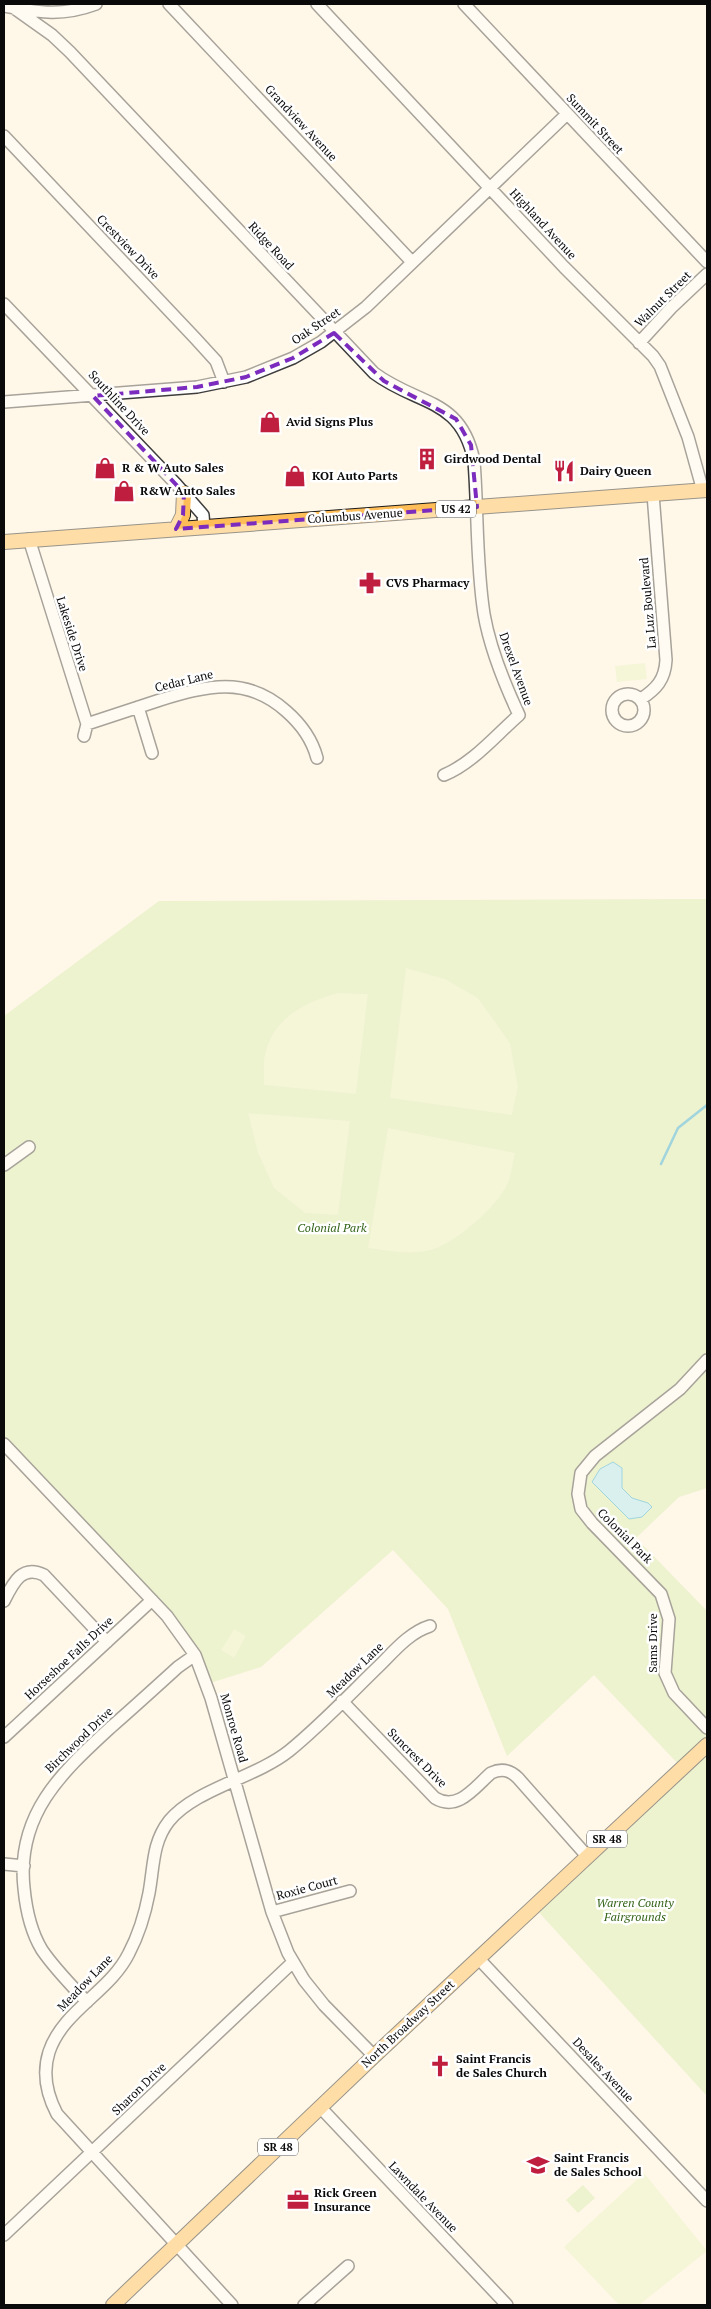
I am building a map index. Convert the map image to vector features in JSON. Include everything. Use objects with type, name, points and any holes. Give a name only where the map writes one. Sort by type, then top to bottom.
[{"type":"main road","name":"Columbus Avenue","points":[[4,542],[705,490]]},
{"type":"main road","points":[[176,529],[183,515],[184,493]]},
{"type":"main road","name":"North Broadway Street","points":[[112,2305],[478,1958],[707,1745]]},
{"type":"street","points":[[9,7],[58,14],[96,4]]},
{"type":"street","name":"Grandview Avenue","points":[[169,4],[412,262]]},
{"type":"street","name":"Highland Avenue","points":[[317,4],[564,267],[660,366],[688,437],[705,490]]},
{"type":"street","name":"Summit Street","points":[[464,4],[707,262]]},
{"type":"street","name":"Ridge Road","points":[[9,7],[52,35],[70,52],[334,333],[384,381],[447,411],[456,419],[471,445],[478,507]]},
{"type":"street","name":"Oak Street","points":[[4,402],[197,387],[224,382],[272,367],[334,333],[491,188],[567,114]]},
{"type":"street","name":"Crestview Drive","points":[[4,136],[196,338],[216,361],[224,382]]},
{"type":"street","name":"Walnut Street","points":[[639,343],[707,274]]},
{"type":"street","name":"Southline Drive","points":[[4,304],[184,493],[203,515],[204,527]]},
{"type":"street","name":"La Luz Boulevard","points":[[641,700],[658,685],[666,667],[653,494]]},
{"type":"street","name":"Drexel Avenue","points":[[444,775],[456,770],[472,758],[519,715],[492,648],[484,616],[478,557],[478,507]]},
{"type":"street","name":"Lakeside Drive","points":[[29,540],[87,724]]},
{"type":"street","name":"Cedar Lane","points":[[87,724],[206,687],[231,686],[256,692],[278,704],[293,717],[309,737],[317,758]]},
{"type":"street","points":[[138,707],[152,753]]},
{"type":"street","points":[[84,736],[87,724]]},
{"type":"street","points":[[4,1165],[29,1147]]},
{"type":"street","name":"Colonial Park","points":[[666,1603],[653,1584],[581,1509],[578,1494],[581,1473],[596,1456],[680,1389],[707,1360]]},
{"type":"street","name":"Monroe Road","points":[[4,1444],[183,1635],[195,1655],[211,1698],[272,1912],[293,1962],[324,2005],[374,2056]]},
{"type":"street","points":[[4,1601],[12,1585],[19,1577],[35,1570],[44,1575],[107,1642]]},
{"type":"street","name":"Horseshoe Falls Drive","points":[[5,1734],[152,1600]]},
{"type":"street","name":"Sams Drive","points":[[666,1603],[669,1618],[665,1673],[674,1693],[707,1728]]},
{"type":"street","name":"Meadow Lane","points":[[232,2305],[91,2154],[57,2114],[51,2104],[46,2079],[46,2067],[53,2043],[62,2027],[116,1973],[128,1955],[138,1934],[149,1890],[154,1853],[163,1830],[184,1807],[254,1773],[289,1750],[399,1646],[419,1630],[430,1626]]},
{"type":"street","name":"Birchwood Drive","points":[[87,2002],[52,1964],[36,1937],[25,1901],[24,1866],[33,1820],[51,1787],[86,1750],[195,1655]]},
{"type":"street","name":"Suncrest Drive","points":[[342,1701],[435,1798],[446,1803],[458,1801],[497,1770],[509,1771],[518,1778],[587,1856]]},
{"type":"street","points":[[4,1864],[24,1866]]},
{"type":"street","name":"Roxie Court","points":[[272,1912],[350,1891]]},
{"type":"street","name":"Desales Avenue","points":[[478,1958],[707,2201]]},
{"type":"street","name":"Sharon Drive","points":[[4,2235],[293,1962]]},
{"type":"street","name":"Lawndale Avenue","points":[[320,2108],[507,2305]]},
{"type":"street","points":[[304,2305],[348,2266]]},
{"type":"highlighted area","points":[[334,333],[384,381],[456,419],[471,445],[477,507],[176,529],[183,515],[184,493],[93,396],[197,387],[246,377],[293,358]]},
{"type":"green space","points":[[645,663],[647,679],[617,682],[615,666]]},
{"type":"green space","name":"Colonial Park","points":[[707,899],[707,1488],[679,1497],[636,1538],[707,1611],[707,2096],[534,1907],[682,1768],[594,1675],[507,1756],[448,1609],[393,1550],[261,1667],[207,1684],[195,1655],[4,1444],[4,1016],[159,901]]},
{"type":"green space","points":[[406,968],[445,979],[478,998],[510,1043],[518,1087],[512,1115],[390,1098]]},
{"type":"green space","points":[[337,993],[368,994],[356,1094],[264,1085],[265,1054],[275,1030],[292,1013],[302,1007]]},
{"type":"green space","points":[[248,1113],[350,1121],[338,1215],[305,1213],[274,1188],[258,1153]]},
{"type":"green space","points":[[388,1128],[515,1153],[509,1180],[497,1200],[478,1220],[444,1245],[426,1251],[409,1253],[368,1248]]},
{"type":"green space","points":[[234,1629],[246,1636],[234,1658],[221,1650]]},
{"type":"green space","points":[[644,2173],[707,2251],[639,2305],[619,2305],[564,2247]]},
{"type":"green space","points":[[583,2185],[595,2198],[578,2213],[566,2200]]},
{"type":"water","points":[[613,1462],[622,1468],[622,1488],[632,1498],[648,1503],[652,1507],[642,1517],[629,1519],[592,1482],[600,1469]]},
{"type":"waterway","points":[[661,1164],[678,1128],[707,1105]]},
{"type":"place","name":"Avid Signs Plus","points":[[270,422]]},
{"type":"place","name":"Girdwood Dental","points":[[427,459]]},
{"type":"place","name":"R & W Auto Sales","points":[[105,468]]},
{"type":"place","name":"Dairy Queen","points":[[564,471]]},
{"type":"place","name":"KOI Auto Parts","points":[[295,476]]},
{"type":"place","name":"R&W Auto Sales","points":[[124,491]]},
{"type":"place","name":"CVS Pharmacy","points":[[370,583]]},
{"type":"place","name":"Saint Francis de Sales Church","points":[[440,2066]]},
{"type":"place","name":"Saint Francis de Sales School","points":[[538,2165]]},
{"type":"place","name":"Rick Green Insurance","points":[[298,2200]]},
{"type":"park label","name":"Warren County Fairgrounds","points":[[635,1910]]}]
